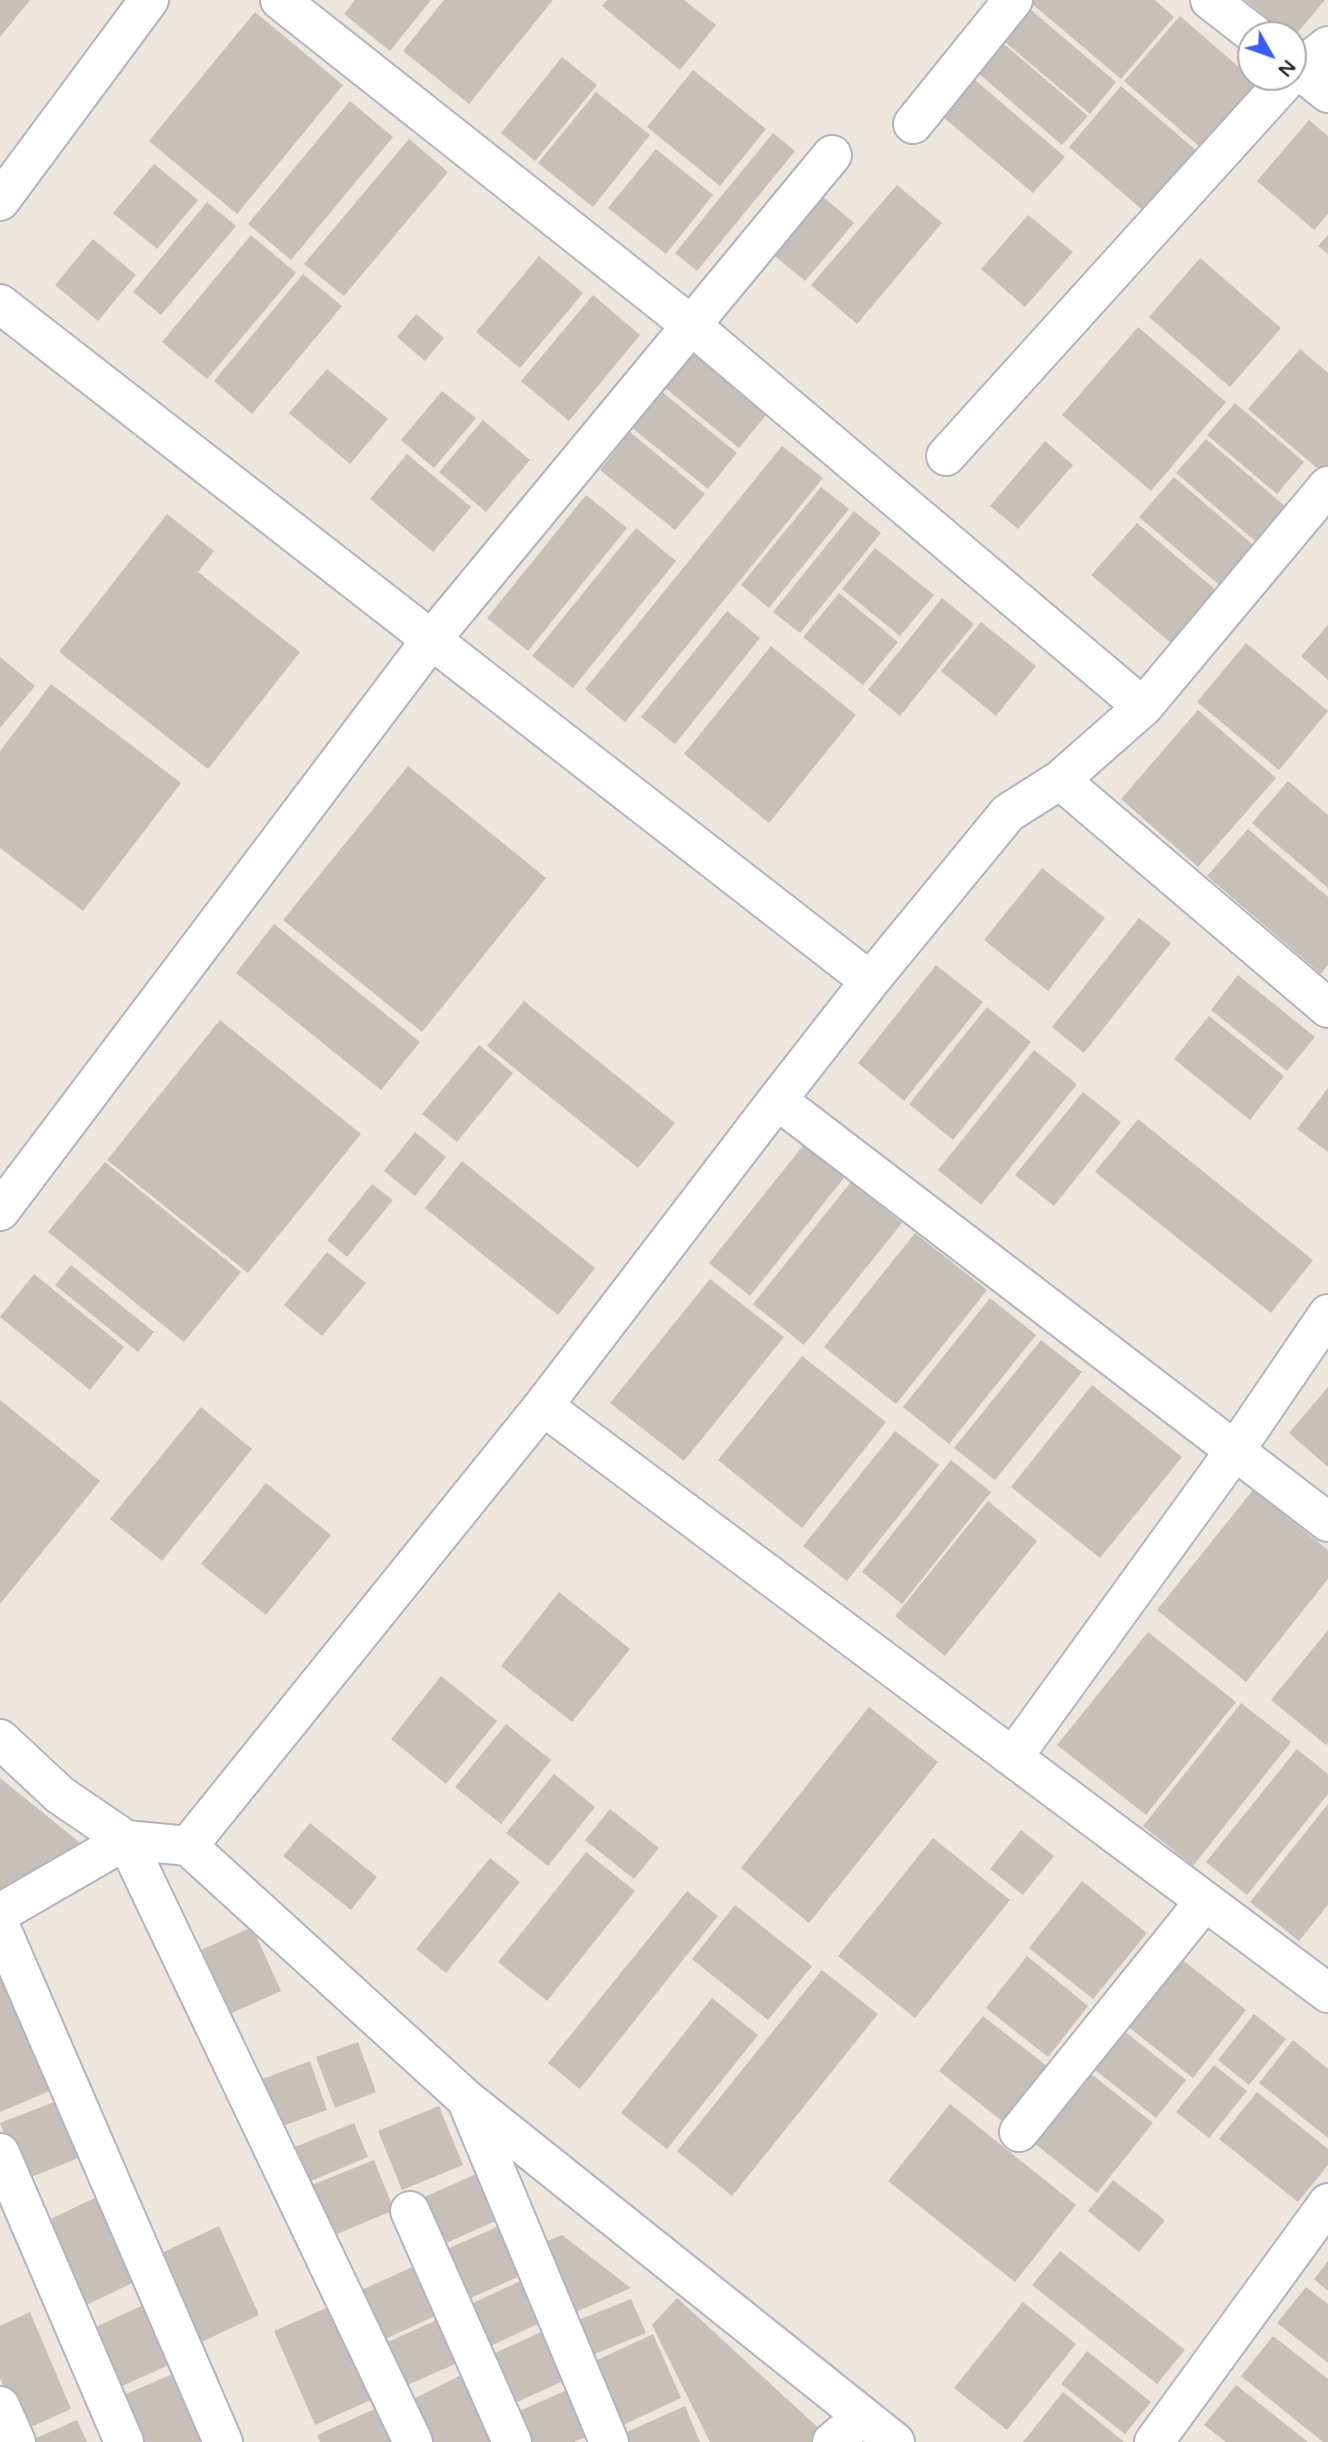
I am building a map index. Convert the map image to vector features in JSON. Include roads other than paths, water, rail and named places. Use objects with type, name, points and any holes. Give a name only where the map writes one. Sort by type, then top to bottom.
[{"type":"street","points":[[0,201],[149,0]]},
{"type":"street","points":[[280,0],[692,326],[1143,707]]},
{"type":"street","points":[[913,124],[1013,0]]},
{"type":"street","points":[[1210,0],[1237,21]]},
{"type":"street","points":[[1307,61],[1328,46]]},
{"type":"street","points":[[1307,80],[1328,93]]},
{"type":"street","points":[[946,456],[1275,91]]},
{"type":"street","points":[[0,1211],[430,640],[832,155]]},
{"type":"street","points":[[0,304],[870,981]]},
{"type":"street","points":[[188,1846],[543,1406],[870,981],[1008,813],[1060,780],[1143,707],[1328,486]]},
{"type":"street","points":[[1060,780],[1328,1008]]},
{"type":"street","points":[[777,1100],[1328,1521]]},
{"type":"street","points":[[1013,1757],[1236,1449],[1328,1314]]},
{"type":"street","points":[[543,1406],[1328,1993]]},
{"type":"street","points":[[0,1739],[60,1795],[126,1840],[188,1846],[466,2099],[895,2442]]},
{"type":"street","points":[[0,1913],[126,1840]]},
{"type":"street","points":[[126,1840],[413,2442]]},
{"type":"street","points":[[1019,2132],[1205,1901]]},
{"type":"street","points":[[0,1926],[223,2442]]},
{"type":"street","points":[[466,2099],[609,2442]]},
{"type":"street","points":[[0,2152],[124,2442]]},
{"type":"street","points":[[1154,2442],[1328,2203]]},
{"type":"street","points":[[410,2211],[512,2442]]},
{"type":"street","points":[[0,2406],[16,2442]]},
{"type":"street","points":[[832,2442],[862,2417]]}]
